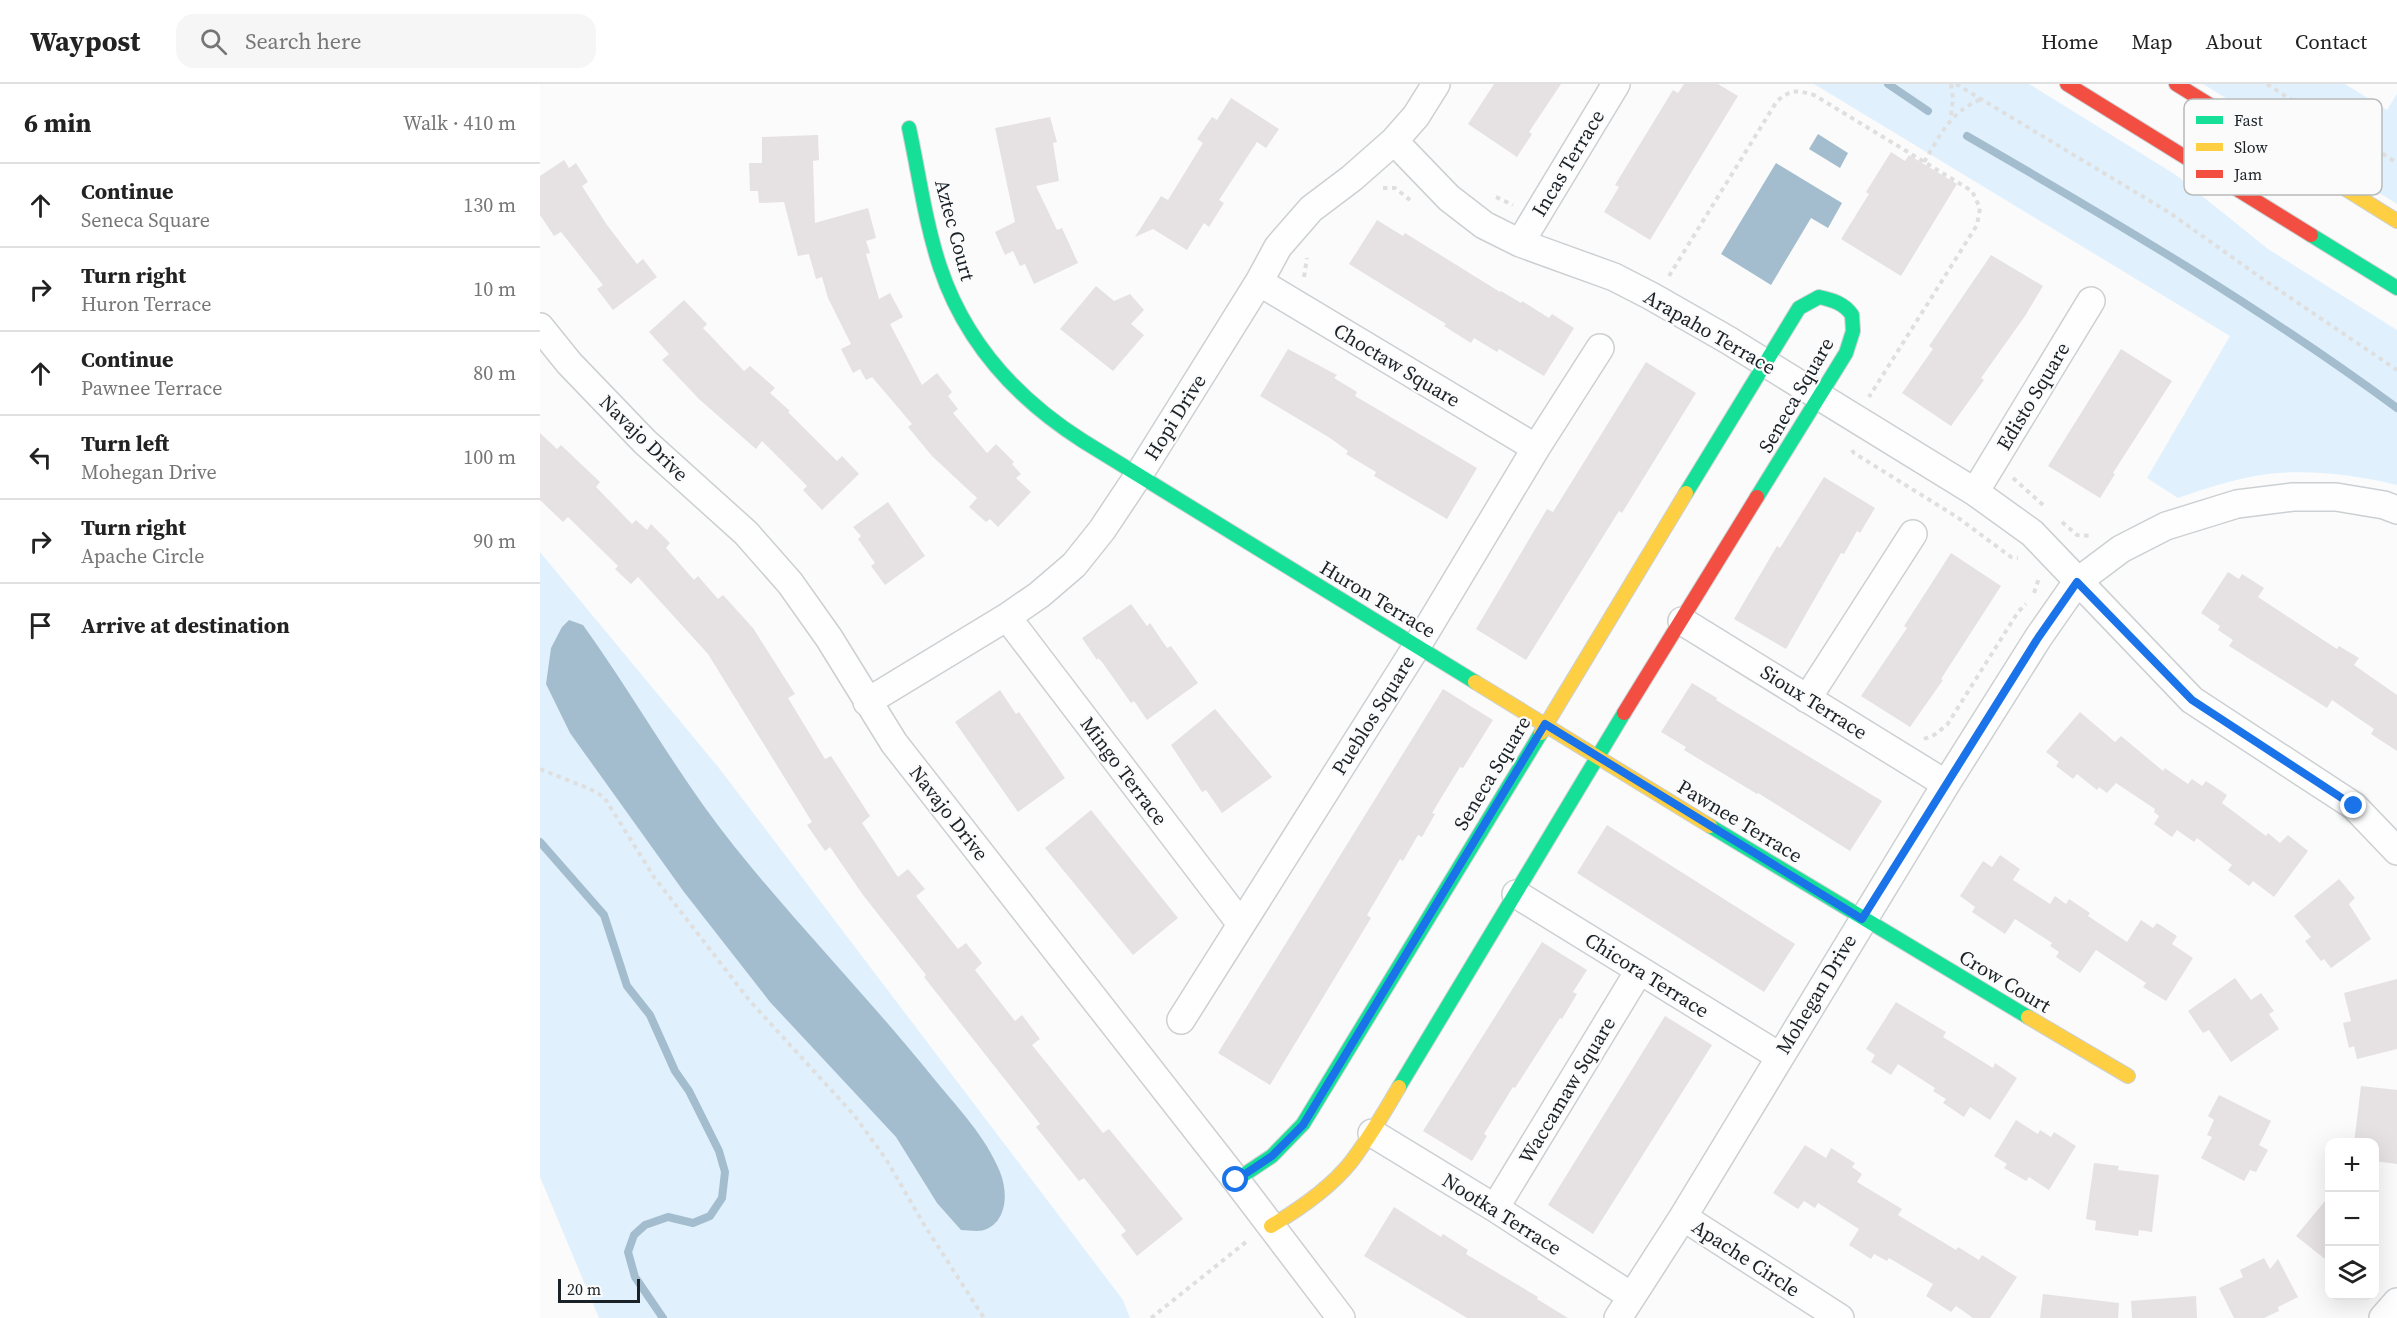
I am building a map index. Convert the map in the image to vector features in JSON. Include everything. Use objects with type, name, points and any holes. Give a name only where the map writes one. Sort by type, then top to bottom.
[{"type":"street","name":"Hopi Drive","points":[[867,702],[1007,617],[1039,595],[1074,565],[1102,530],[1138,476],[1278,248],[1311,209],[1352,178],[1394,141],[1416,116],[1436,84]]},
{"type":"street","name":"Incas Terrace","points":[[1520,243],[1616,84]]},
{"type":"street","points":[[2067,84],[2184,156]]},
{"type":"street","points":[[2176,84],[2200,99]]},
{"type":"street","name":"Aztec Court","points":[[909,128],[940,266],[959,310],[983,349],[1012,385],[1049,418],[1138,476]]},
{"type":"street","name":"Arapaho Terrace","points":[[1394,141],[1449,198],[1484,225],[1520,243],[1614,277],[1728,340],[1975,492],[2032,533],[2077,582]]},
{"type":"street","points":[[2247,195],[2397,288]]},
{"type":"street","points":[[2356,195],[2397,220]]},
{"type":"street","name":"Choctaw Square","points":[[1259,282],[1536,448]]},
{"type":"street","name":"Seneca Square","points":[[1236,1180],[1272,1156],[1303,1125],[1799,308],[1820,297],[1840,301],[1851,313],[1854,330],[1846,353],[1597,756],[1372,1133],[1349,1164],[1299,1209],[1271,1226]]},
{"type":"street","name":"Edisto Square","points":[[1975,492],[2091,301]]},
{"type":"street","name":"Navajo Drive","points":[[540,327],[569,363],[645,442],[746,533],[790,583],[829,638],[894,743],[1236,1180],[1341,1318]]},
{"type":"street","name":"Pueblos Square","points":[[1181,1020],[1417,646],[1536,448],[1600,348]]},
{"type":"street","name":"Huron Terrace","points":[[1138,476],[1597,756]]},
{"type":"street","points":[[2397,510],[2384,505],[2336,497],[2293,497],[2237,504],[2166,526],[2121,549],[2077,582],[2192,700],[2354,806],[2397,851]]},
{"type":"street","points":[[1807,699],[1913,534]]},
{"type":"street","name":"Mohegan Drive","points":[[1624,1307],[1683,1217],[1946,784],[2038,638],[2077,582]]},
{"type":"street","name":"Mingo Terrace","points":[[1007,617],[1241,924]]},
{"type":"street","name":"Sioux Terrace","points":[[1682,621],[1946,784]]},
{"type":"street","name":"Pawnee Terrace","points":[[1597,756],[1862,919]]},
{"type":"street","name":"Chicora Terrace","points":[[1516,894],[1779,1056]]},
{"type":"street","name":"Crow Court","points":[[1862,919],[2128,1076]]},
{"type":"street","name":"Waccamaw Square","points":[[1495,1208],[1639,971]]},
{"type":"street","name":"Nootka Terrace","points":[[1372,1133],[1495,1208],[1624,1307]]},
{"type":"street","name":"Apache Circle","points":[[1683,1217],[1840,1318]]},
{"type":"street","points":[[2383,1318],[2397,1302]]},
{"type":"path","points":[[1951,84],[1953,99],[1951,117]]},
{"type":"path","points":[[1956,84],[2170,213],[2266,282],[2397,370]]},
{"type":"path","points":[[2267,84],[2290,99]]},
{"type":"path","points":[[1667,279],[1777,101],[1788,92],[1798,91],[1814,95],[1972,191],[1980,207],[1977,225],[1867,400],[1861,394]]},
{"type":"path","points":[[1924,162],[1951,117],[1964,106],[1981,99]]},
{"type":"path","points":[[2382,153],[2397,163]]},
{"type":"path","points":[[1991,465],[2018,480],[2050,511]]},
{"type":"path","points":[[2058,518],[2077,535],[2089,537],[2097,534]]},
{"type":"path","points":[[540,768],[604,797],[654,877],[749,1000],[854,1115],[886,1159],[923,1223],[984,1318]]},
{"type":"path","points":[[1151,1318],[1250,1239],[1271,1226]]},
{"type":"shaded area","points":[[1814,84],[2029,84],[2176,175],[2184,181],[2184,195],[2201,195],[2268,249],[2397,330],[2397,485],[2365,478],[2300,472],[2256,476],[2178,498],[2147,478],[2230,336]]},
{"type":"shaded area","points":[[2203,84],[2345,84],[2369,99],[2227,99]]},
{"type":"shaded area","points":[[2397,94],[2397,204],[2382,195],[2382,107],[2387,110]]},
{"type":"shaded area","points":[[1818,134],[1848,153],[1840,168],[1809,149]]},
{"type":"shaded area","points":[[1776,163],[1842,203],[1828,228],[1811,218],[1771,285],[1721,254]]},
{"type":"shaded area","points":[[540,552],[719,768],[1123,1300],[1130,1318],[599,1318],[540,1177]]},
{"type":"shaded area","points":[[569,620],[583,625],[694,792],[734,846],[910,1050],[979,1135],[994,1159],[1003,1180],[1004,1205],[998,1220],[992,1226],[982,1231],[961,1230],[937,1203],[896,1137],[770,1002],[684,892],[570,733],[546,684],[551,648],[562,627]]},
{"type":"building","points":[[1494,84],[1561,84],[1529,132],[1532,134],[1517,157],[1468,124]]},
{"type":"building","points":[[1684,84],[1718,84],[1738,96],[1650,240],[1604,212],[1619,187],[1615,185],[1673,90],[1678,93]]},
{"type":"building","points":[[1231,98],[1279,129],[1266,148],[1257,142],[1219,200],[1224,203],[1209,227],[1204,223],[1187,250],[1153,229],[1135,237],[1161,196],[1168,200],[1203,143],[1197,139],[1212,117],[1217,120]]},
{"type":"building","points":[[1050,117],[1057,142],[1053,143],[1059,181],[1036,186],[1057,230],[1062,228],[1078,263],[1034,284],[1025,264],[1020,266],[1013,251],[1005,255],[995,232],[1015,222],[995,128]]},
{"type":"building","points":[[818,135],[819,160],[813,161],[815,223],[868,208],[876,238],[866,241],[870,253],[866,254],[879,299],[890,293],[903,317],[890,324],[922,385],[937,373],[952,392],[948,396],[958,409],[953,413],[987,453],[996,444],[1014,462],[1012,464],[1021,474],[1016,478],[1031,492],[998,527],[990,519],[986,522],[969,507],[977,498],[932,456],[908,427],[912,424],[872,377],[866,380],[860,369],[853,373],[841,349],[851,344],[828,298],[822,277],[816,279],[809,254],[798,256],[784,202],[759,203],[758,191],[750,191],[749,163],[762,163],[762,137]]},
{"type":"building","points":[[1891,152],[1905,161],[1909,155],[1957,184],[1901,276],[1841,239],[1869,194],[1866,192]]},
{"type":"building","points":[[564,160],[569,168],[576,163],[588,182],[582,186],[607,225],[637,264],[643,259],[657,277],[613,310],[597,289],[603,285],[561,232],[554,236],[540,215],[540,176]]},
{"type":"building","points":[[1377,220],[1403,236],[1405,233],[1500,292],[1521,303],[1522,301],[1549,318],[1552,314],[1574,328],[1544,376],[1499,349],[1497,352],[1474,338],[1471,343],[1444,326],[1446,324],[1349,264]]},
{"type":"building","points":[[1991,255],[2043,286],[2025,316],[1981,378],[1984,380],[1951,426],[1902,393],[1933,349],[1929,346]]},
{"type":"building","points":[[1096,286],[1114,301],[1130,294],[1144,310],[1131,324],[1144,335],[1113,371],[1060,329]]},
{"type":"building","points":[[684,300],[707,324],[703,328],[744,371],[750,366],[775,388],[770,393],[790,411],[788,412],[837,461],[842,456],[859,474],[822,510],[803,490],[807,486],[762,441],[756,449],[700,400],[662,360],[669,354],[649,332]]},
{"type":"building","points":[[1288,349],[1337,375],[1334,378],[1357,392],[1355,396],[1477,468],[1447,519],[1374,476],[1376,472],[1346,454],[1348,451],[1330,438],[1260,396]]},
{"type":"building","points":[[2121,349],[2172,381],[2113,473],[2115,474],[2100,498],[2048,466]]},
{"type":"building","points":[[1646,362],[1696,393],[1622,513],[1619,511],[1526,660],[1476,629],[1547,509],[1553,512]]},
{"type":"building","points":[[540,433],[557,449],[561,445],[600,482],[596,487],[632,524],[636,520],[647,530],[651,524],[670,543],[666,548],[694,580],[698,576],[718,599],[723,595],[753,628],[795,694],[788,698],[825,759],[831,756],[870,816],[862,823],[898,877],[908,869],[925,889],[916,896],[958,949],[966,943],[982,963],[975,970],[1015,1021],[1022,1015],[1040,1039],[1032,1045],[1103,1133],[1109,1129],[1183,1219],[1137,1256],[1121,1235],[1126,1231],[1084,1178],[1079,1181],[1036,1127],[1040,1124],[924,977],[926,975],[863,895],[830,847],[825,851],[807,825],[812,822],[708,654],[638,577],[631,584],[615,569],[618,566],[568,517],[563,522],[540,500]]},
{"type":"building","points":[[1824,477],[1875,508],[1860,533],[1857,531],[1844,554],[1841,553],[1786,649],[1734,619],[1777,546],[1780,548]]},
{"type":"building","points":[[888,502],[925,556],[885,585],[871,566],[875,563],[858,539],[861,536],[853,527]]},
{"type":"building","points":[[1951,553],[2001,586],[1941,679],[1943,680],[1910,727],[1861,696],[1907,628],[1904,626]]},
{"type":"building","points":[[2228,572],[2239,579],[2242,574],[2264,588],[2258,597],[2337,649],[2339,646],[2359,658],[2354,665],[2397,695],[2397,751],[2371,734],[2374,729],[2332,700],[2327,708],[2229,646],[2233,640],[2218,630],[2220,626],[2201,613]]},
{"type":"building","points":[[1131,604],[1147,626],[1150,623],[1167,648],[1171,646],[1198,683],[1147,720],[1134,701],[1131,703],[1082,638]]},
{"type":"building","points":[[1692,683],[1882,801],[1850,851],[1684,750],[1686,747],[1661,732]]},
{"type":"building","points":[[1443,689],[1493,720],[1463,768],[1460,767],[1432,813],[1435,814],[1422,837],[1418,835],[1403,861],[1400,859],[1367,915],[1371,918],[1270,1085],[1218,1053]]},
{"type":"building","points":[[1000,690],[1016,714],[1019,712],[1065,778],[1018,812],[955,722]]},
{"type":"building","points":[[1215,709],[1272,777],[1222,813],[1206,790],[1202,792],[1171,745]]},
{"type":"building","points":[[2080,712],[2115,742],[2121,736],[2163,771],[2165,768],[2188,784],[2192,779],[2202,786],[2206,781],[2227,795],[2222,803],[2266,836],[2268,833],[2280,843],[2288,835],[2308,851],[2274,897],[2253,881],[2249,886],[2228,870],[2232,865],[2197,838],[2194,842],[2177,830],[2172,837],[2154,824],[2159,816],[2154,812],[2155,809],[2116,783],[2107,793],[2099,787],[2097,790],[2077,774],[2073,779],[2056,766],[2059,762],[2046,752]]},
{"type":"building","points":[[1091,810],[1178,918],[1133,955],[1045,848]]},
{"type":"building","points":[[1607,825],[1795,944],[1764,992],[1577,873]]},
{"type":"building","points":[[2000,855],[2020,869],[2013,880],[2050,904],[2055,896],[2066,904],[2069,899],[2090,913],[2088,916],[2127,942],[2141,920],[2153,928],[2157,923],[2177,936],[2172,944],[2193,958],[2166,1001],[2143,987],[2146,983],[2096,950],[2080,973],[2056,957],[2059,952],[2050,946],[2052,943],[2015,919],[2005,934],[1972,912],[1975,907],[1960,896],[1983,861],[1992,867]]},
{"type":"building","points":[[2339,879],[2355,898],[2349,904],[2371,939],[2331,968],[2324,959],[2321,961],[2305,941],[2311,937],[2294,916]]},
{"type":"building","points":[[1542,942],[1587,970],[1573,992],[1577,994],[1562,1019],[1560,1018],[1515,1088],[1513,1087],[1484,1134],[1487,1136],[1472,1161],[1423,1131]]},
{"type":"building","points":[[2235,978],[2251,1000],[2261,993],[2274,1011],[2269,1014],[2279,1029],[2231,1062],[2209,1030],[2203,1033],[2188,1011]]},
{"type":"building","points":[[2397,979],[2397,1049],[2357,1059],[2354,1046],[2349,1048],[2343,1023],[2351,1021],[2344,993]]},
{"type":"building","points":[[1896,1002],[1946,1032],[1943,1037],[1993,1068],[1995,1063],[2017,1078],[1990,1120],[1970,1107],[1964,1117],[1943,1103],[1946,1099],[1933,1091],[1935,1088],[1898,1064],[1891,1075],[1871,1062],[1875,1055],[1866,1049]]},
{"type":"building","points":[[1665,1016],[1712,1045],[1593,1234],[1548,1205]]},
{"type":"building","points":[[2361,1086],[2397,1090],[2397,1164],[2379,1162],[2379,1138],[2355,1138]]},
{"type":"building","points":[[2219,1095],[2271,1121],[2259,1145],[2268,1150],[2256,1172],[2250,1170],[2244,1181],[2201,1158],[2212,1137],[2207,1135],[2214,1120],[2208,1116]]},
{"type":"building","points":[[2016,1120],[2038,1134],[2040,1130],[2051,1137],[2054,1132],[2076,1146],[2049,1190],[2029,1177],[2026,1181],[2004,1168],[2007,1164],[1994,1156]]},
{"type":"building","points":[[1805,1145],[1826,1158],[1831,1148],[1855,1163],[1852,1167],[1862,1174],[1857,1182],[1902,1209],[1898,1215],[1956,1250],[1958,1247],[1979,1260],[1982,1255],[2017,1277],[1990,1318],[1973,1318],[1956,1306],[1951,1312],[1926,1296],[1933,1284],[1889,1258],[1887,1261],[1874,1254],[1871,1259],[1849,1245],[1859,1229],[1818,1203],[1815,1208],[1804,1201],[1798,1209],[1773,1193]]},
{"type":"building","points":[[2094,1163],[2119,1166],[2118,1170],[2159,1175],[2152,1232],[2139,1230],[2138,1236],[2095,1230],[2096,1221],[2086,1219]]},
{"type":"building","points":[[2325,1201],[2325,1259],[2296,1236]]},
{"type":"building","points":[[1394,1207],[1441,1237],[1443,1234],[1468,1250],[1466,1254],[1538,1297],[1537,1299],[1568,1318],[1467,1318],[1364,1256]]},
{"type":"building","points":[[2264,1258],[2270,1269],[2278,1259],[2298,1297],[2278,1307],[2279,1311],[2264,1318],[2234,1318],[2219,1288],[2243,1277],[2240,1270]]},
{"type":"building","points":[[2043,1294],[2119,1303],[2118,1318],[2040,1318]]},
{"type":"building","points":[[2196,1296],[2197,1318],[2132,1318],[2131,1301]]},
{"type":"waterway","points":[[1888,84],[1928,111]]},
{"type":"waterway","points":[[1967,136],[2132,233],[2240,300],[2397,408]]},
{"type":"waterway","points":[[540,842],[604,915],[627,986],[650,1015],[675,1071],[689,1091],[719,1151],[725,1172],[722,1198],[710,1216],[693,1223],[668,1217],[645,1225],[634,1235],[628,1252],[635,1277],[663,1318]]},
{"type":"traffic: fast","points":[[909,128],[930,233],[951,294],[979,344],[1015,387],[1036,407],[1083,441],[1475,682]]},
{"type":"traffic: fast","points":[[2311,235],[2397,288]]},
{"type":"traffic: fast","points":[[1686,493],[1799,308],[1819,297],[1833,301],[1852,315],[1853,331],[1846,353],[1757,497]]},
{"type":"traffic: fast","points":[[1399,1087],[1624,713]]},
{"type":"traffic: fast","points":[[1236,1180],[1272,1156],[1303,1124],[1541,733]]},
{"type":"traffic: fast","points":[[1710,826],[2028,1017]]},
{"type":"traffic: slow","points":[[2355,195],[2397,221]]},
{"type":"traffic: slow","points":[[1541,733],[1686,493]]},
{"type":"traffic: slow","points":[[1475,682],[1710,826]]},
{"type":"traffic: slow","points":[[2028,1017],[2128,1076]]},
{"type":"traffic: slow","points":[[1271,1226],[1314,1197],[1343,1171],[1370,1135],[1399,1087]]},
{"type":"traffic: jam","points":[[2067,84],[2184,156]]},
{"type":"traffic: jam","points":[[2176,84],[2200,99]]},
{"type":"traffic: jam","points":[[2246,195],[2311,235]]},
{"type":"traffic: jam","points":[[1624,713],[1757,497]]},
{"type":"route","points":[[1236,1180],[1272,1156],[1303,1125],[1545,724],[1862,919],[2038,638],[2077,582],[2192,700],[2354,806]]}]
